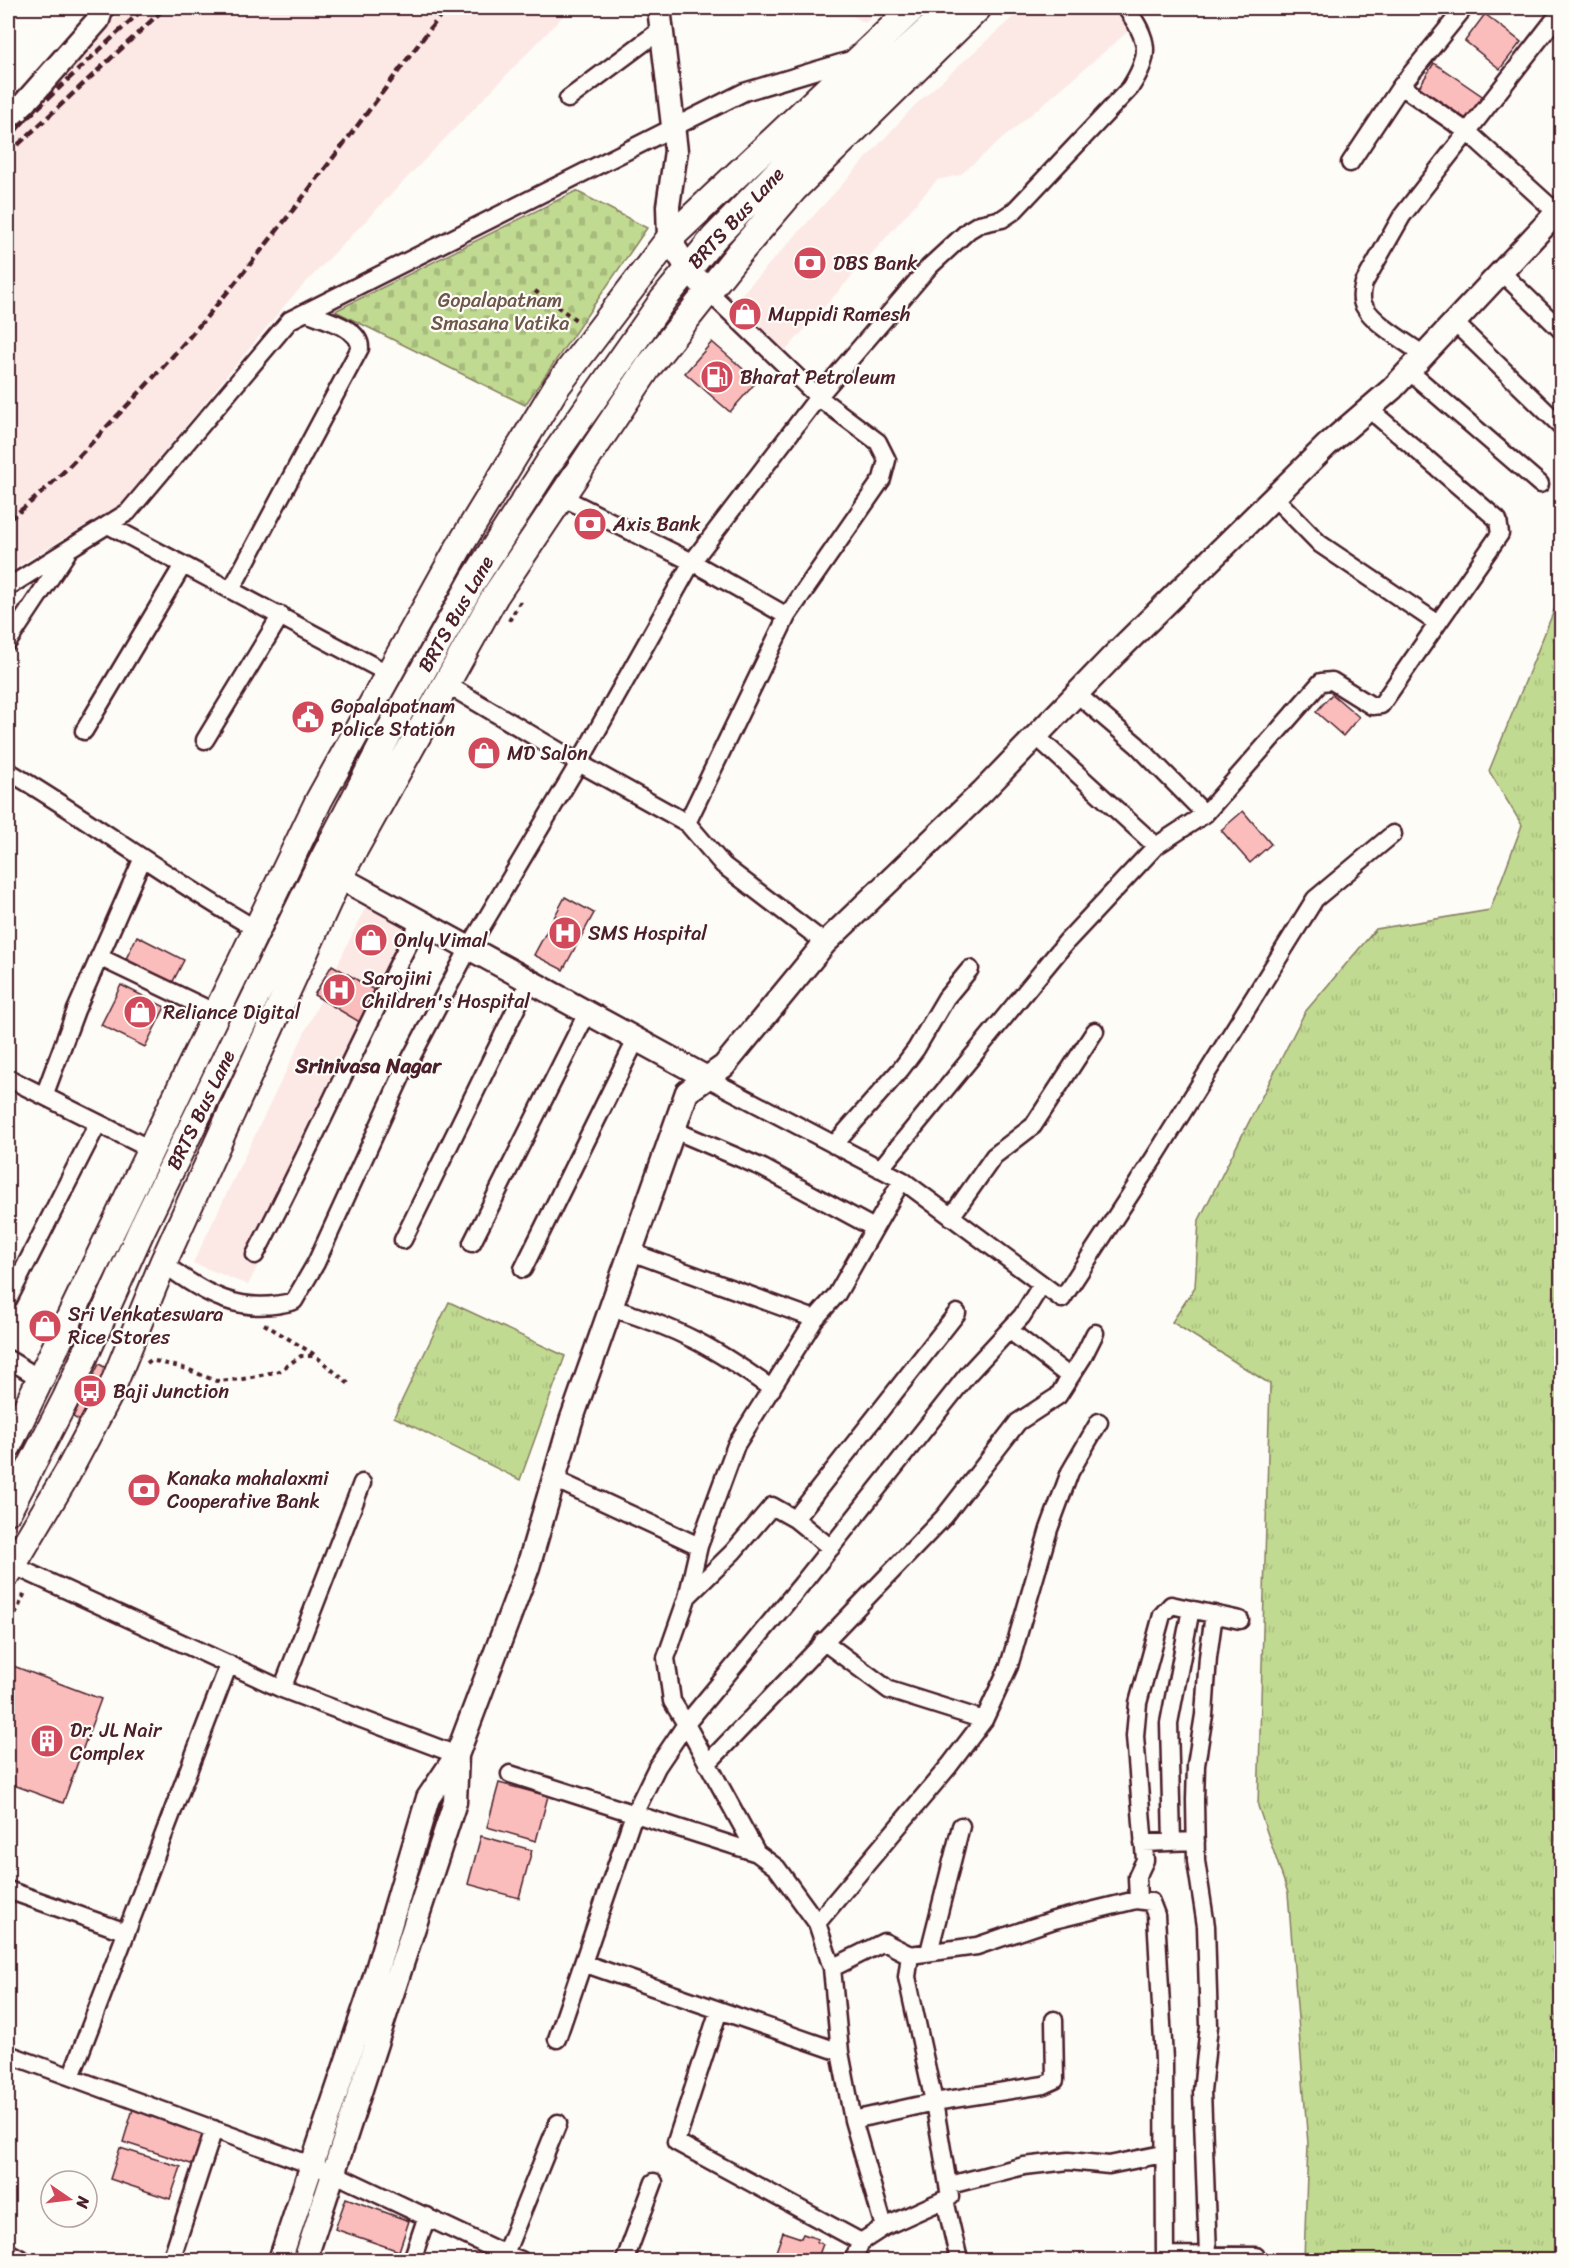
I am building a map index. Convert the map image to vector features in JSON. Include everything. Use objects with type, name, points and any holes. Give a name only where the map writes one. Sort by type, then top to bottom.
[{"type":"main road","points":[[8,1446],[319,800],[458,549],[557,386],[669,238],[913,8]]},
{"type":"main road","name":"BRTS Bus Lane","points":[[8,1511],[66,1398],[141,1231],[315,875],[397,717],[473,581],[548,464],[663,300],[688,269],[714,238],[806,144],[952,8]]},
{"type":"main road","points":[[15,1568],[109,1395],[163,1263],[339,877],[495,596],[649,366],[794,189],[985,15]]},
{"type":"street","points":[[8,122],[98,20],[102,8]]},
{"type":"street","points":[[163,1263],[194,1287],[244,1304],[269,1305],[294,1300],[305,1285],[403,1073],[469,948],[579,763],[692,562],[818,397],[929,267],[969,230],[979,224],[1002,219],[1014,211],[1130,88],[1144,66],[1145,45],[1137,23],[1126,8]]},
{"type":"street","points":[[1350,163],[1401,86],[1464,8]]},
{"type":"street","points":[[1540,484],[1416,363],[1363,305],[1361,294],[1364,283],[1402,216],[1469,133],[1562,10]]},
{"type":"street","points":[[568,99],[661,18]]},
{"type":"street","points":[[661,18],[676,151],[668,206],[669,238],[688,269],[709,292],[818,397],[879,442],[887,460],[882,479],[787,616],[687,823]]},
{"type":"street","points":[[8,587],[128,512],[290,320],[744,92],[859,57]]},
{"type":"street","points":[[280,2260],[372,1986],[428,1798],[457,1755],[528,1568],[554,1479],[611,1308],[687,1092],[724,1066],[825,943],[984,791],[1077,694],[1274,497],[1416,363],[1559,210],[1469,133],[1401,86]]},
{"type":"street","points":[[1500,271],[1562,331]]},
{"type":"street","points":[[231,590],[360,348],[360,341],[354,333],[306,312]]},
{"type":"street","points":[[1454,322],[1562,427]]},
{"type":"street","points":[[880,1169],[1068,941],[1156,846],[1205,814],[1321,682],[1332,681],[1372,706],[1381,705],[1500,534],[1500,525],[1369,409]]},
{"type":"street","points":[[562,496],[692,562],[787,616]]},
{"type":"street","points":[[1274,497],[1320,544],[1437,623]]},
{"type":"street","points":[[108,525],[389,674]]},
{"type":"street","points":[[8,642],[71,548]]},
{"type":"street","points":[[84,731],[183,565]]},
{"type":"street","points":[[205,740],[280,615]]},
{"type":"street","points":[[446,684],[579,763],[687,823],[723,865],[825,943]]},
{"type":"street","points":[[1077,694],[1137,745],[1205,814]]},
{"type":"street","points":[[1036,736],[1156,846]]},
{"type":"street","points":[[8,771],[83,818],[142,860],[256,930]]},
{"type":"street","points":[[339,877],[588,1011],[636,1040],[902,1180],[1062,1299],[1156,1155],[1315,899],[1393,834]]},
{"type":"street","points":[[44,1096],[99,957],[142,860]]},
{"type":"street","points":[[255,1255],[307,1155],[389,980],[420,922]]},
{"type":"street","points":[[99,957],[216,1013]]},
{"type":"street","points":[[834,1145],[901,1069],[916,1049],[946,998],[970,969]]},
{"type":"street","points":[[403,1240],[530,980]]},
{"type":"street","points":[[472,1243],[588,1011]]},
{"type":"street","points":[[951,1217],[994,1156],[1033,1126],[1095,1031]]},
{"type":"street","points":[[523,1269],[636,1040]]},
{"type":"street","points":[[8,1078],[150,1149]]},
{"type":"street","points":[[8,1300],[98,1123]]},
{"type":"street","points":[[674,1130],[764,1168],[874,1228]]},
{"type":"street","points":[[757,1853],[672,1701],[666,1658],[687,1598],[699,1546],[736,1445],[814,1319],[837,1294],[902,1180]]},
{"type":"street","points":[[630,1252],[814,1319]]},
{"type":"street","points":[[557,2039],[634,1814],[657,1767],[686,1724],[831,1548],[969,1373],[1022,1316],[1042,1284]]},
{"type":"street","points":[[611,1308],[661,1322],[698,1340],[726,1356],[772,1389]]},
{"type":"street","points":[[795,1519],[957,1313]]},
{"type":"street","points":[[1009,1330],[1070,1377]]},
{"type":"street","points":[[707,1764],[944,1517],[1018,1422],[1058,1396],[1095,1333]]},
{"type":"street","points":[[8,1359],[39,1378]]},
{"type":"street","points":[[817,1923],[949,1766],[984,1720],[1009,1666],[1049,1529],[1070,1472],[1099,1422]]},
{"type":"street","points":[[554,1479],[699,1546]]},
{"type":"street","points":[[282,1689],[362,1483]]},
{"type":"street","points":[[687,1598],[734,1552],[772,1506],[795,1519],[831,1548]]},
{"type":"street","points":[[15,1568],[282,1689],[457,1755]]},
{"type":"street","points":[[1138,1900],[1137,1877],[1144,1865],[1135,1736],[1138,1703],[1162,1615],[1171,1605],[1240,1620]]},
{"type":"street","points":[[1172,1842],[1169,1723],[1191,1609]]},
{"type":"street","points":[[1208,2255],[1202,2091],[1209,2004],[1206,1926],[1196,1861],[1196,1766],[1204,1715],[1214,1614]]},
{"type":"street","points":[[824,1641],[889,1690],[984,1720]]},
{"type":"street","points":[[71,2077],[229,1664]]},
{"type":"street","points":[[305,2260],[455,1802],[457,1755]]},
{"type":"street","points":[[510,1774],[757,1853],[777,1868],[817,1923],[832,1968],[840,2052],[853,2120],[884,2227]]},
{"type":"street","points":[[929,1952],[961,1826]]},
{"type":"street","points":[[1143,1843],[1196,1841]]},
{"type":"street","points":[[8,1890],[126,1932]]},
{"type":"street","points":[[832,1968],[884,1942],[910,1955],[977,1946],[1054,1920],[1138,1900],[1152,1902],[1156,1915],[1164,2060],[1165,2258],[1208,2255],[1256,2256]]},
{"type":"street","points":[[910,1955],[907,1977],[934,2102],[959,2260]]},
{"type":"street","points":[[583,1963],[840,2052]]},
{"type":"street","points":[[719,2010],[676,2142],[861,2242]]},
{"type":"street","points":[[853,2120],[934,2102],[1044,2085],[1054,2080],[1054,2020]]},
{"type":"street","points":[[8,2054],[333,2173],[427,2216],[504,2257],[521,2260]]},
{"type":"street","points":[[504,2257],[558,2123]]},
{"type":"street","points":[[171,2260],[214,2129]]},
{"type":"street","points":[[854,2260],[861,2242],[947,2192],[1024,2166],[1069,2161],[1109,2166],[1163,2154]]},
{"type":"street","points":[[624,2260],[654,2182]]},
{"type":"street","points":[[412,2260],[427,2216]]},
{"type":"street","points":[[8,2252],[23,2260]]},
{"type":"path","points":[[985,15],[1008,8]]},
{"type":"path","points":[[535,291],[596,334]]},
{"type":"path","points":[[507,625],[525,595]]},
{"type":"path","points":[[244,1304],[264,1324],[315,1356],[350,1385]]},
{"type":"path","points":[[143,1367],[151,1360],[187,1369],[216,1381],[243,1379],[279,1371],[301,1356],[315,1356]]},
{"type":"path","points":[[8,1631],[15,1568]]},
{"type":"shaded area","points":[[120,8],[571,8],[291,298],[121,504],[8,572],[8,121],[121,12]]},
{"type":"shaded area","points":[[840,8],[883,8],[865,23]]},
{"type":"shaded area","points":[[1023,8],[1117,8],[1114,12],[1131,29],[960,175],[937,180],[781,356],[729,308],[915,105]]},
{"type":"shaded area","points":[[366,906],[425,933],[248,1285],[193,1263]]},
{"type":"green space","name":"Gopalapatnam Smasana Vatika","points":[[576,191],[647,228],[525,405],[335,311]]},
{"type":"green space","points":[[1561,607],[1561,2260],[1304,2260],[1308,2144],[1288,1893],[1258,1806],[1270,1384],[1172,1322],[1195,1287],[1199,1220],[1305,1012],[1376,929],[1490,910],[1522,825],[1489,771],[1555,608]]},
{"type":"green space","points":[[449,1302],[565,1356],[520,1480],[394,1417]]},
{"type":"building","points":[[1485,14],[1521,42],[1500,69],[1465,41]]},
{"type":"building","points":[[1434,63],[1485,98],[1469,121],[1419,87]]},
{"type":"building","points":[[712,342],[757,381],[730,412],[685,373]]},
{"type":"building","points":[[1332,694],[1359,717],[1343,736],[1316,712]]},
{"type":"building","points":[[1243,811],[1271,844],[1250,863],[1221,830]]},
{"type":"building","points":[[565,897],[594,913],[563,970],[534,955]]},
{"type":"building","points":[[137,936],[184,960],[169,989],[123,965]]},
{"type":"building","points":[[332,965],[381,994],[363,1024],[314,995]]},
{"type":"building","points":[[121,985],[165,1007],[145,1047],[101,1025]]},
{"type":"building","points":[[99,1364],[108,1369],[82,1422],[73,1417]]},
{"type":"building","name":"Dr. JL Nair Complex","points":[[8,1664],[101,1699],[63,1803],[8,1783]]},
{"type":"building","points":[[499,1783],[548,1796],[536,1841],[487,1827]]},
{"type":"building","points":[[481,1836],[532,1850],[519,1898],[468,1884]]},
{"type":"building","points":[[133,2109],[205,2133],[194,2165],[123,2142]]},
{"type":"building","points":[[120,2148],[181,2167],[170,2199],[110,2179]]},
{"type":"building","points":[[346,2198],[409,2221],[399,2251],[335,2229]]},
{"type":"building","points":[[783,2232],[801,2238],[803,2234],[818,2239],[817,2242],[823,2244],[817,2260],[773,2260]]},
{"type":"railway","points":[[8,136],[144,8]]},
{"type":"railway","points":[[8,154],[165,8]]},
{"type":"railway","points":[[8,520],[37,497],[77,458],[204,320],[287,218],[446,8]]},
{"type":"place","name":"DBS Bank","points":[[810,263]]},
{"type":"place","name":"Muppidi Ramesh","points":[[745,314]]},
{"type":"place","name":"Bharat Petroleum","points":[[717,377]]},
{"type":"place","name":"Axis Bank","points":[[590,524]]},
{"type":"place","name":"Gopalapatnam Police Station","points":[[308,717]]},
{"type":"place","name":"MD Salon","points":[[484,753]]},
{"type":"place","name":"SMS Hospital","points":[[565,933]]},
{"type":"place","name":"Only Vimal","points":[[371,940]]},
{"type":"place","name":"Sarojini Children's Hospital","points":[[339,990]]},
{"type":"place","name":"Reliance Digital","points":[[140,1012]]},
{"type":"place","name":"Sri Venkateswara Rice Stores","points":[[45,1326]]},
{"type":"place","name":"Baji Junction","points":[[90,1391]]},
{"type":"place","name":"Kanaka mahalaxmi Cooperative Bank","points":[[144,1490]]},
{"type":"place","name":"Dr. JL Nair Complex","points":[[47,1741]]},
{"type":"district","name":"Srinivasa Nagar","points":[[368,1066]]}]
